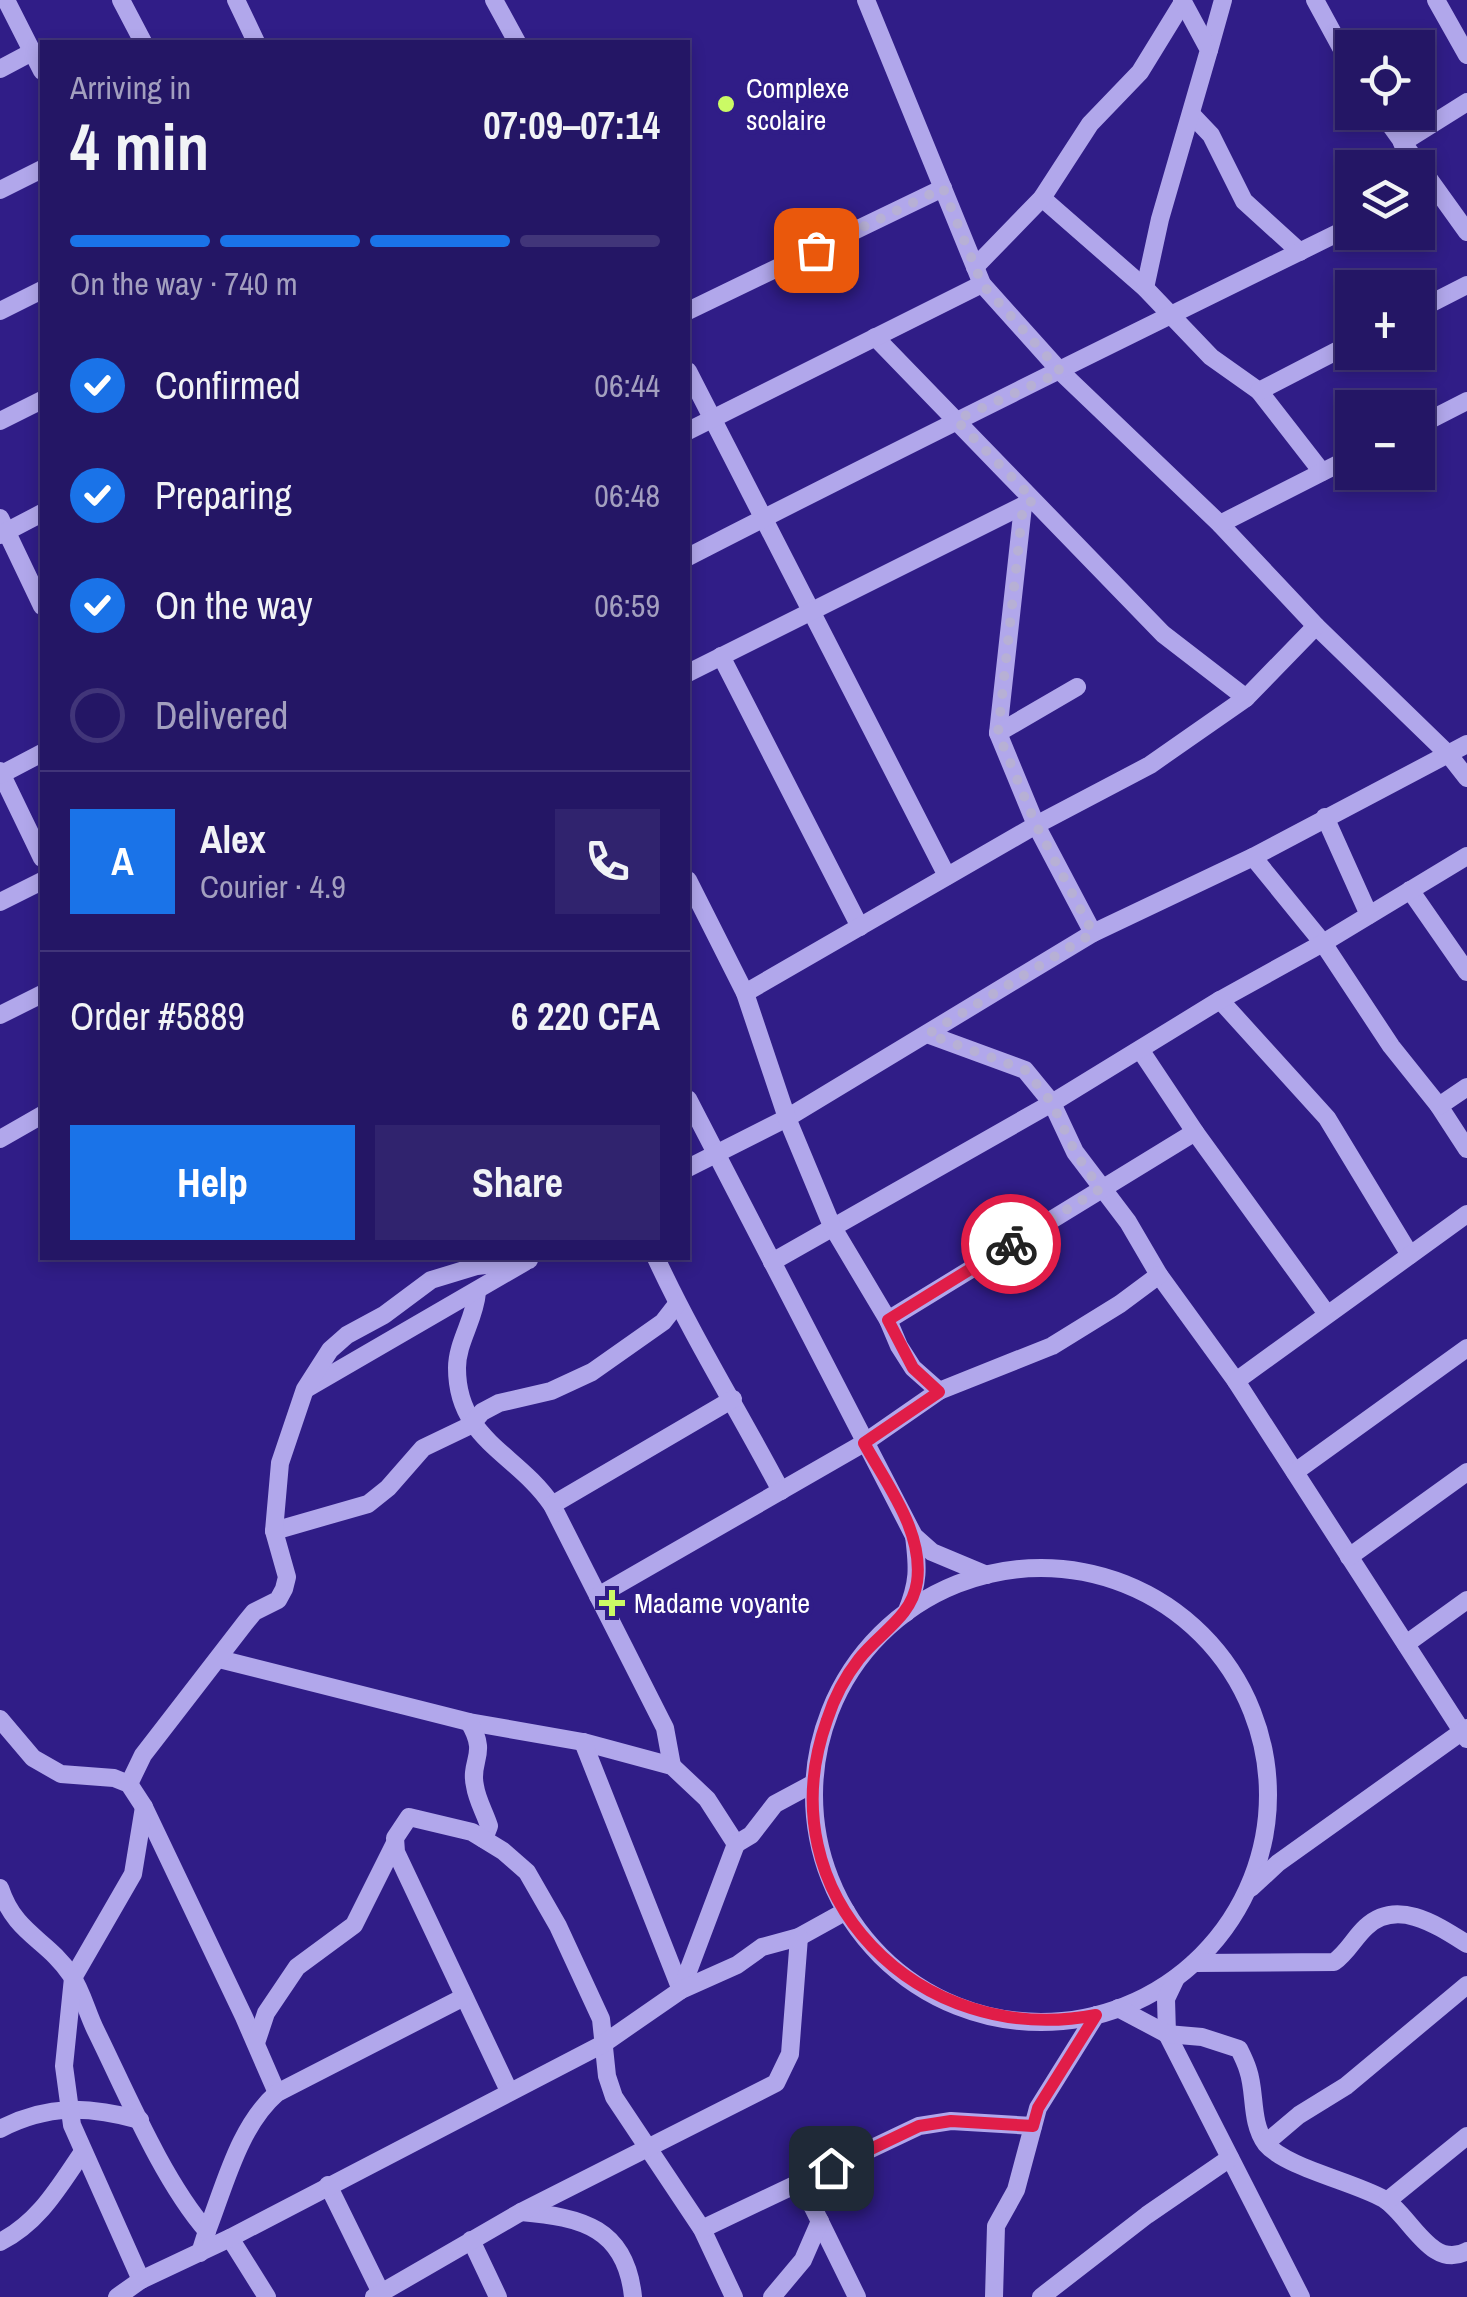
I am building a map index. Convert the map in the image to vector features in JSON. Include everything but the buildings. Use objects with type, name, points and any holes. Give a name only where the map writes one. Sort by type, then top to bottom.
[{"type":"street","points":[[6,0],[40,67]]},
{"type":"street","points":[[121,0],[142,40]]},
{"type":"street","points":[[236,0],[255,40]]},
{"type":"street","points":[[494,0],[517,40]]},
{"type":"street","points":[[866,0],[979,275],[1061,372],[1220,524],[1467,778]]},
{"type":"street","points":[[1145,288],[1160,219],[1223,0]]},
{"type":"street","points":[[1315,0],[1335,37]]},
{"type":"street","points":[[1436,0],[1467,54]]},
{"type":"street","points":[[1182,1],[1209,50]]},
{"type":"street","points":[[690,430],[876,337],[979,275],[1042,198],[1090,124],[1140,72],[1182,1]]},
{"type":"street","points":[[0,68],[32,52]]},
{"type":"street","points":[[1402,144],[1467,102]]},
{"type":"street","points":[[1191,114],[1211,135],[1244,201],[1300,252]]},
{"type":"street","points":[[1393,130],[1405,150]]},
{"type":"street","points":[[0,190],[40,169]]},
{"type":"street","points":[[690,310],[943,188]]},
{"type":"street","points":[[1042,198],[1145,288],[1211,357],[1259,391],[1322,472]]},
{"type":"street","points":[[1435,200],[1467,232]]},
{"type":"street","points":[[690,556],[956,420],[1061,372],[1335,234]]},
{"type":"street","points":[[1435,301],[1467,285]]},
{"type":"street","points":[[0,311],[40,291]]},
{"type":"street","points":[[876,337],[1028,503],[1163,634],[1246,698]]},
{"type":"street","points":[[1259,391],[1335,352]]},
{"type":"street","points":[[690,375],[947,876]]},
{"type":"street","points":[[0,421],[40,401]]},
{"type":"street","points":[[1435,418],[1467,402]]},
{"type":"street","points":[[1220,524],[1335,466]]},
{"type":"street","points":[[690,672],[1028,503]]},
{"type":"street","points":[[1028,503],[998,733],[1036,825],[1093,933]]},
{"type":"street","points":[[40,515],[2,528],[40,602]]},
{"type":"street","points":[[744,992],[1036,825],[1150,765],[1246,698],[1316,626]]},
{"type":"street","points":[[721,656],[860,927]]},
{"type":"street","points":[[998,733],[1076,687]]},
{"type":"street","points":[[690,1167],[786,1118],[1093,933],[1253,858],[1467,744]]},
{"type":"street","points":[[40,754],[0,773],[40,854]]},
{"type":"street","points":[[1326,817],[1369,915]]},
{"type":"street","points":[[772,1262],[1052,1103],[1467,856]]},
{"type":"street","points":[[1253,858],[1323,944],[1467,1149]]},
{"type":"street","points":[[0,902],[40,882]]},
{"type":"street","points":[[690,884],[744,992],[786,1118],[832,1226],[913,1368],[939,1392]]},
{"type":"street","points":[[1410,890],[1467,972]]},
{"type":"street","points":[[0,1015],[40,995]]},
{"type":"street","points":[[1220,1000],[1327,1118],[1410,1254]]},
{"type":"street","points":[[928,1034],[1025,1070],[1052,1103],[1075,1152],[1128,1222],[1159,1275],[1236,1381],[1465,1733],[1278,1862],[1247,1892]]},
{"type":"street","points":[[1140,1051],[1327,1314]]},
{"type":"street","points":[[1439,1106],[1467,1087]]},
{"type":"street","points":[[690,1103],[914,1536],[932,1552],[986,1576]]},
{"type":"street","points":[[0,1140],[40,1116]]},
{"type":"street","points":[[888,1320],[1194,1132]]},
{"type":"street","points":[[1236,1381],[1467,1214]]},
{"type":"street","points":[[129,1784],[144,1755],[254,1612],[278,1600],[284,1588],[287,1577],[274,1531],[280,1463],[305,1389],[322,1360],[347,1335],[431,1280],[488,1264],[522,1260]]},
{"type":"street","points":[[305,1389],[529,1260]]},
{"type":"street","points":[[657,1260],[780,1491]]},
{"type":"street","points":[[598,1596],[864,1443],[939,1392],[1052,1346],[1159,1275]]},
{"type":"street","points":[[476,1292],[476,1311],[457,1367],[471,1426],[536,1482],[552,1506],[665,1728],[672,1766]]},
{"type":"street","points":[[274,1531],[368,1504],[424,1448],[471,1426],[482,1412],[499,1403],[551,1391],[592,1372],[664,1322],[678,1304]]},
{"type":"street","points":[[1295,1472],[1467,1348]]},
{"type":"street","points":[[552,1506],[733,1399]]},
{"type":"street","points":[[1349,1557],[1467,1472]]},
{"type":"street","points":[[906,1613],[918,1570],[914,1536]]},
{"type":"street","points":[[1053,1569],[1118,1582],[1178,1614],[1225,1661],[1256,1719],[1267,1762],[1266,1829],[1247,1892],[1224,1930],[1177,1977],[1118,2008],[1096,2015],[1030,2021],[964,2008],[924,1989],[896,1970],[872,1946],[846,1911],[820,1850],[814,1784],[827,1718],[846,1678],[873,1643],[906,1613],[944,1590],[986,1576],[1053,1569]]},
{"type":"street","points":[[1406,1644],[1467,1600]]},
{"type":"street","points":[[219,1659],[469,1722],[583,1742],[672,1766],[707,1799],[736,1844]]},
{"type":"street","points":[[0,1719],[33,1758],[61,1774],[114,1778],[129,1784],[144,1807],[277,2092]]},
{"type":"street","points":[[469,1722],[479,1746],[480,1760],[474,1779],[489,1826],[484,1839]]},
{"type":"street","points":[[583,1742],[681,1990]]},
{"type":"street","points":[[681,1990],[736,1844],[752,1835],[775,1804],[814,1784]]},
{"type":"street","points":[[141,2280],[82,2152],[68,2107],[64,2066],[73,1978],[133,1874],[144,1807]]},
{"type":"street","points":[[256,2043],[266,2013],[297,1968],[354,1924],[409,1817],[460,1828],[484,1839],[512,1858],[538,1886],[601,2019],[607,2076],[614,2098],[702,2229],[734,2297]]},
{"type":"street","points":[[394,1845],[509,2091]]},
{"type":"street","points":[[0,1888],[17,1923],[57,1957],[73,1978],[140,2120],[189,2211],[207,2231]]},
{"type":"street","points":[[117,2297],[141,2280],[230,2238],[603,2044],[681,1990],[736,1964],[762,1946],[800,1937],[846,1911]]},
{"type":"street","points":[[1194,1963],[1334,1962],[1377,1917],[1398,1913],[1420,1918],[1467,1944]]},
{"type":"street","points":[[328,2185],[379,2296],[521,2212],[776,2083],[790,2054],[800,1937]]},
{"type":"street","points":[[1177,1977],[1166,1999],[1167,2034],[1301,2297]]},
{"type":"street","points":[[1266,2144],[1299,2115],[1346,2086],[1467,1985]]},
{"type":"street","points":[[200,2253],[253,2120],[277,2092],[464,1997]]},
{"type":"street","points":[[1118,2008],[1167,2034],[1202,2036],[1238,2049],[1249,2070],[1256,2122],[1266,2144],[1283,2158],[1387,2201],[1433,2250],[1448,2256],[1467,2251]]},
{"type":"street","points":[[994,2297],[996,2226],[1016,2190],[1038,2108],[1096,2015]]},
{"type":"street","points":[[0,2129],[42,2111],[68,2107],[140,2120]]},
{"type":"street","points":[[702,2229],[919,2126],[951,2121],[1033,2126]]},
{"type":"street","points":[[1387,2201],[1467,2136]]},
{"type":"street","points":[[0,2242],[23,2229],[42,2210],[82,2152]]},
{"type":"street","points":[[1041,2297],[1147,2215],[1230,2158]]},
{"type":"street","points":[[801,2183],[857,2297]]},
{"type":"street","points":[[521,2212],[554,2215],[602,2230],[625,2261],[634,2297]]},
{"type":"street","points":[[772,2297],[803,2260],[820,2221]]},
{"type":"street","points":[[230,2238],[267,2297]]},
{"type":"street","points":[[471,2240],[498,2297]]},
{"type":"way so far","points":[[816,250],[943,188],[982,284],[1061,372],[956,420],[1034,500],[1023,506],[998,733],[1036,825],[1093,933],[928,1034],[1025,1070],[1052,1103],[1075,1152],[1100,1189],[1011,1244]]},
{"type":"place","name":"Complexe scolaire","points":[[726,104]]},
{"type":"place","name":"Madame voyante","points":[[612,1603]]},
{"type":"route","points":[[831,2168],[919,2126],[951,2121],[1033,2126],[1038,2108],[1096,2015],[1052,2021],[1007,2019],[964,2008],[924,1989],[888,1962],[858,1930],[826,1871],[816,1828],[816,1761],[827,1718],[846,1678],[873,1643],[906,1613],[916,1588],[914,1536],[864,1443],[939,1392],[913,1368],[888,1320],[1011,1244]]}]
